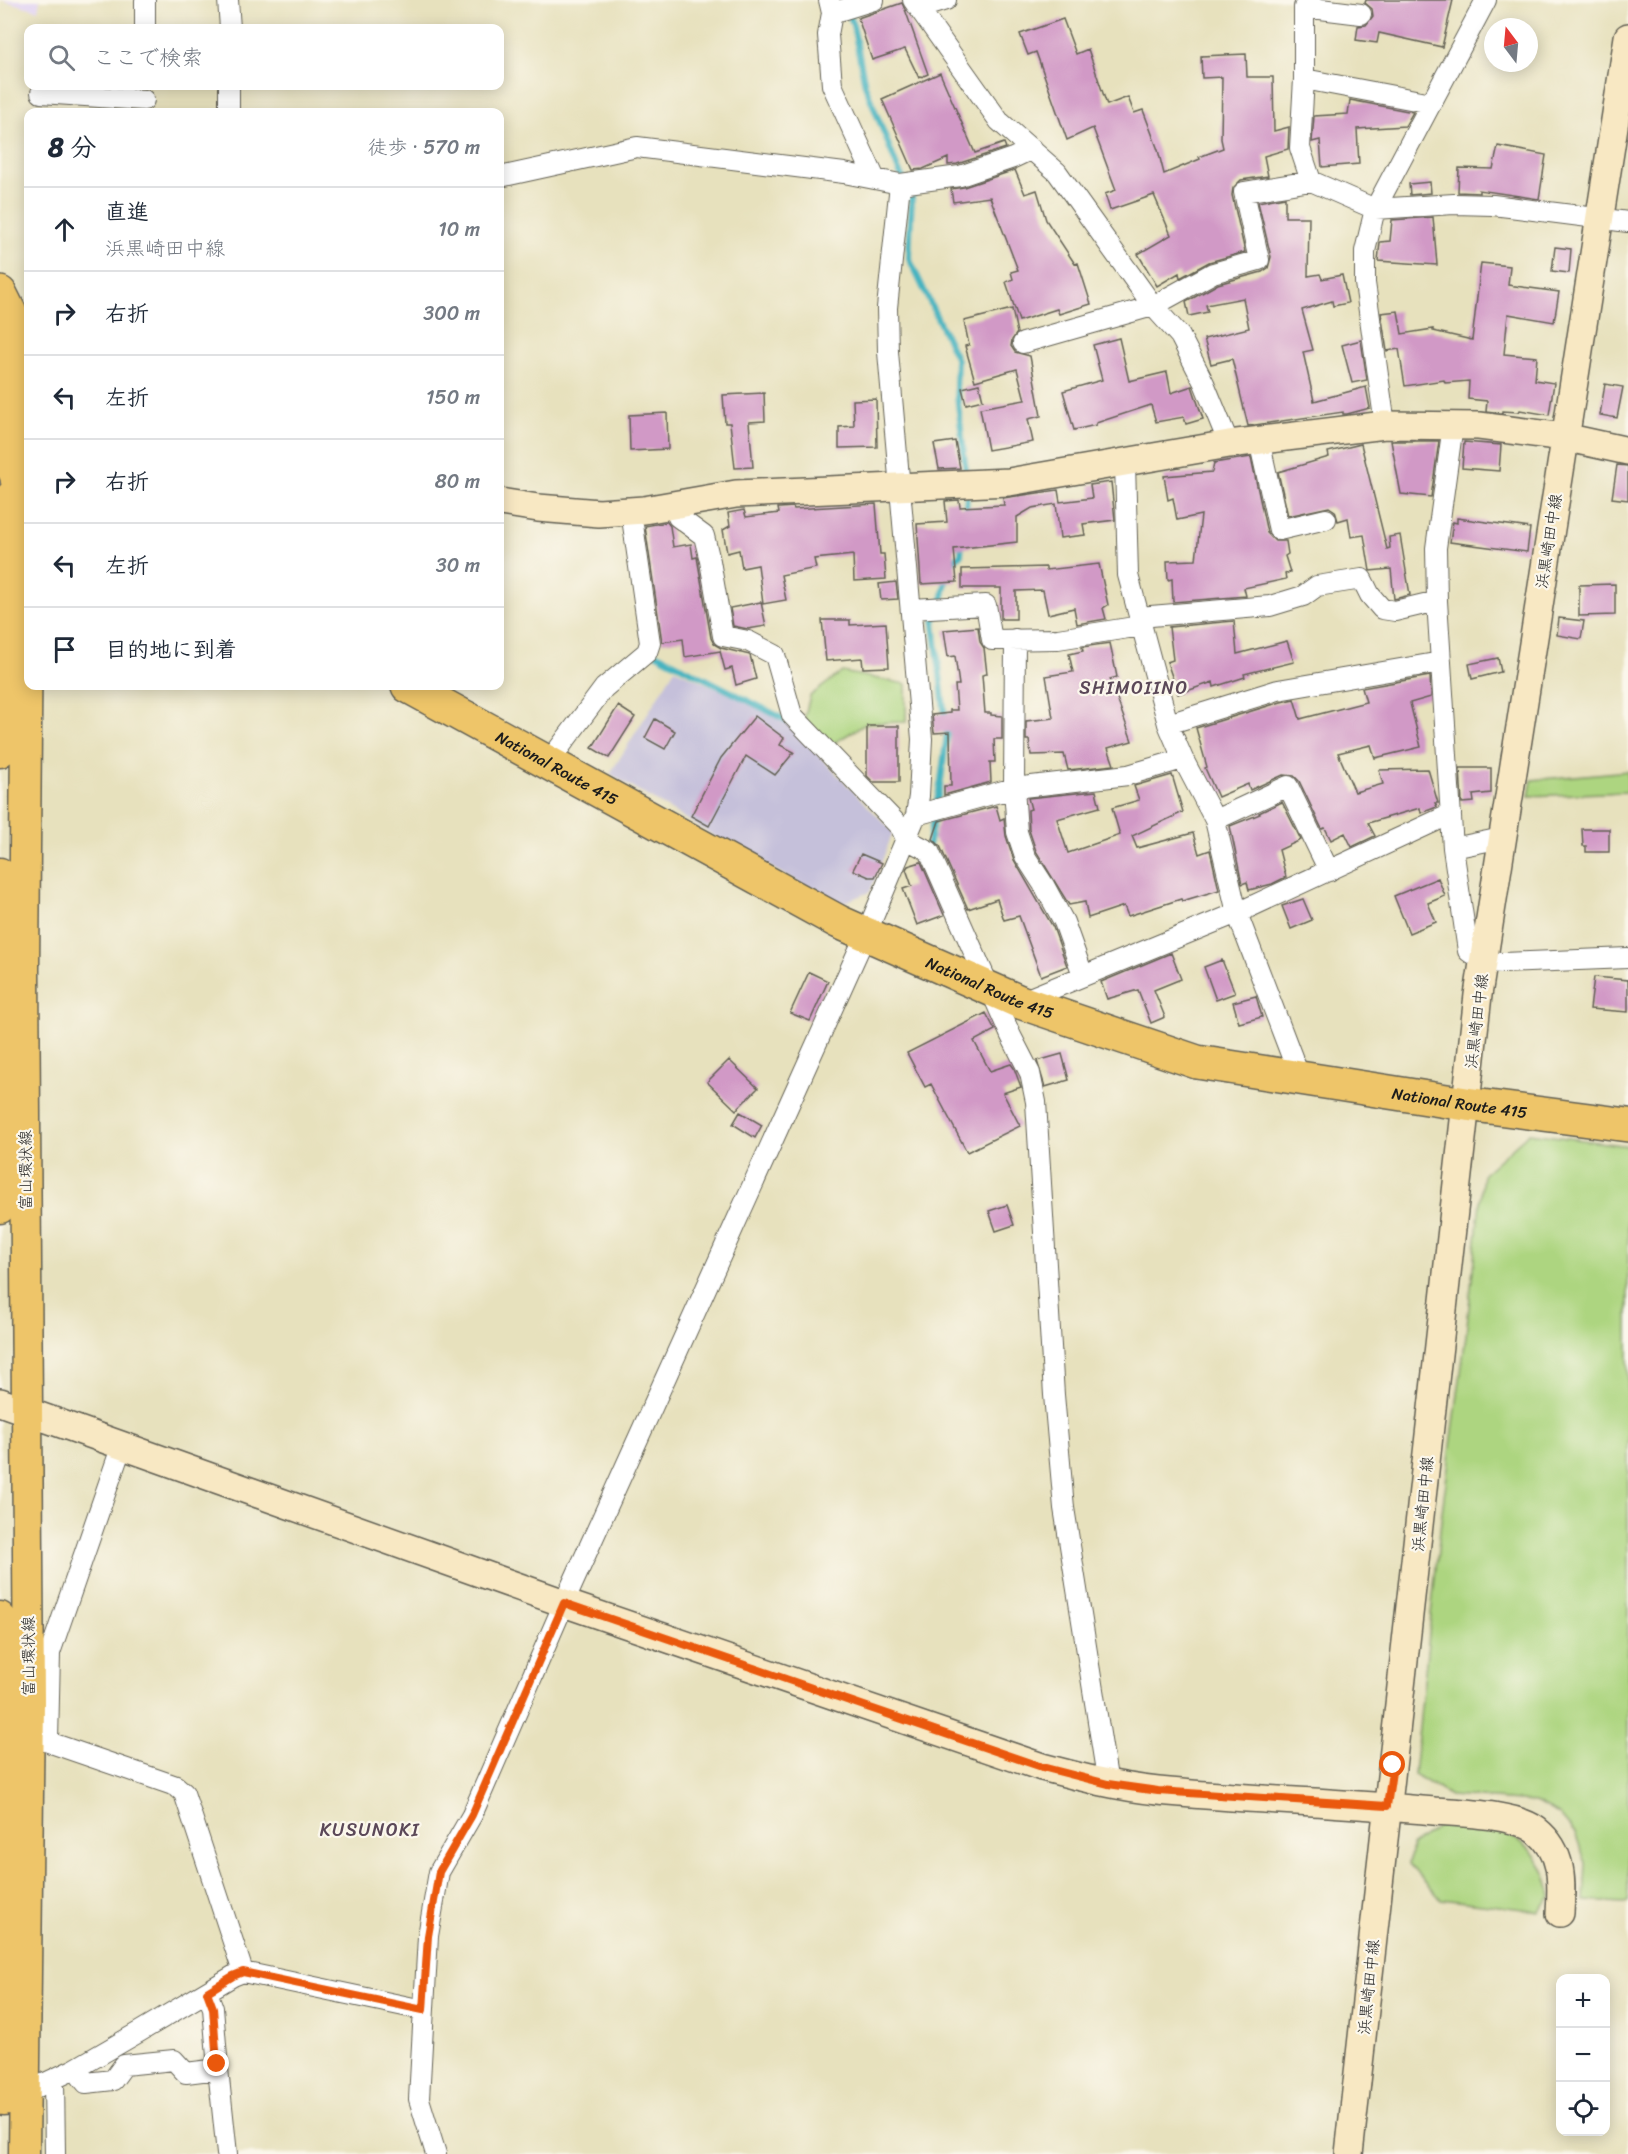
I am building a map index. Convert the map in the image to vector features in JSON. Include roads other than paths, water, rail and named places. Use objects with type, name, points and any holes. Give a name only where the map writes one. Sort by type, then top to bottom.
[{"type":"highway","points":[[13,306],[14,470]]},
{"type":"highway","name":"National Route 415","points":[[415,690],[839,922],[1005,996],[1197,1062],[1466,1104],[1628,1125]]},
{"type":"main road","points":[[0,752],[5,526],[14,470]]},
{"type":"main road","name":"富山環状線","points":[[14,470],[24,526]]},
{"type":"main road","name":"富山環状線","points":[[0,1208],[24,588]]},
{"type":"main road","name":"富山環状線","points":[[0,873],[9,969],[13,1407],[28,1458],[7,2105],[3,2154]]},
{"type":"main road","name":"富山環状線","points":[[0,1617],[19,1731]]},
{"type":"main road","name":"富山環状線","points":[[7,2105],[24,2154]]},
{"type":"street","points":[[145,0],[145,24]]},
{"type":"street","points":[[228,0],[230,24]]},
{"type":"street","points":[[874,0],[831,7],[828,35],[832,85],[875,179]]},
{"type":"street","points":[[946,0],[917,4],[999,121],[1057,172],[1153,306],[1180,336],[1204,383],[1229,444]]},
{"type":"street","points":[[1385,425],[1365,283],[1365,251],[1374,208],[1486,0]]},
{"type":"street","points":[[1311,181],[1300,148],[1304,79],[1304,3],[1361,14]]},
{"type":"street","name":"浜黒崎田中線","points":[[1349,2154],[1483,962],[1628,37]]},
{"type":"street","points":[[1304,79],[1431,103]]},
{"type":"street","points":[[229,90],[229,108]]},
{"type":"street","points":[[41,93],[144,99]]},
{"type":"street","points":[[504,176],[638,147],[900,184],[960,176],[1032,149]]},
{"type":"street","points":[[1023,343],[1153,306],[1213,273],[1258,260],[1244,192],[1311,181],[1374,208],[1454,204],[1493,206],[1628,222]]},
{"type":"street","points":[[436,2154],[419,2099],[428,1936],[439,1872],[472,1815],[564,1603],[866,934],[916,815],[922,739],[888,352],[887,308],[900,184]]},
{"type":"street","points":[[504,503],[599,513],[631,511],[736,494],[1009,482],[1229,444],[1385,425],[1479,426],[1564,437],[1628,451]]},
{"type":"street","points":[[1453,425],[1436,548],[1437,601],[1453,848],[1468,951],[1483,962],[1504,963],[1628,958]]},
{"type":"street","points":[[1259,441],[1280,530],[1326,519]]},
{"type":"street","points":[[1125,463],[1128,575],[1168,724],[1183,759],[1215,820],[1238,913],[1300,1078]]},
{"type":"street","points":[[674,505],[678,517],[704,536],[723,636],[748,641],[775,656],[792,716],[901,828],[906,839],[929,851],[1005,996],[1011,1036],[1030,1073],[1036,1102],[1054,1395],[1064,1508],[1108,1784]]},
{"type":"street","points":[[548,764],[604,688],[647,652],[650,643],[631,511]]},
{"type":"street","points":[[911,609],[986,605],[992,640],[1058,639],[1140,622],[1270,606],[1303,596],[1317,586],[1362,579],[1370,595],[1382,609],[1395,611],[1437,601]]},
{"type":"street","points":[[1015,639],[1014,789],[1017,832],[1025,856],[1064,922],[1083,975]]},
{"type":"street","points":[[1168,724],[1278,690],[1441,662]]},
{"type":"street","points":[[916,815],[1014,789],[1128,775],[1183,759]]},
{"type":"street","points":[[1215,820],[1288,786],[1329,871]]},
{"type":"street","points":[[1005,996],[1083,975],[1238,913],[1451,814]]},
{"type":"street","points":[[1453,848],[1502,837]]},
{"type":"street","points":[[13,1407],[564,1603],[1042,1767],[1108,1784],[1158,1791],[1387,1806],[1502,1817],[1535,1829],[1554,1849],[1562,1879],[1560,1913]]},
{"type":"street","points":[[122,1445],[50,1653],[19,1731],[176,1786],[184,1794],[243,1972]]},
{"type":"street","points":[[7,2105],[243,1972],[423,2010]]},
{"type":"street","points":[[207,1992],[213,2008],[227,2154]]},
{"type":"street","points":[[75,2068],[86,2083],[113,2080],[124,2065],[174,2060],[186,2073],[218,2069]]},
{"type":"street","points":[[54,2079],[55,2154]]},
{"type":"waterway","points":[[848,11],[865,85],[898,169],[912,195],[909,258],[957,360],[956,387],[967,479]]},
{"type":"waterway","points":[[966,514],[967,492]]},
{"type":"waterway","points":[[951,564],[961,554],[962,542]]},
{"type":"waterway","points":[[928,847],[947,734],[934,623],[947,576]]},
{"type":"waterway","points":[[655,653],[788,721]]},
{"type":"district","name":"SHIMOIINO","points":[[1134,688]]},
{"type":"district","name":"KUSUNOKI","points":[[370,1830]]}]
